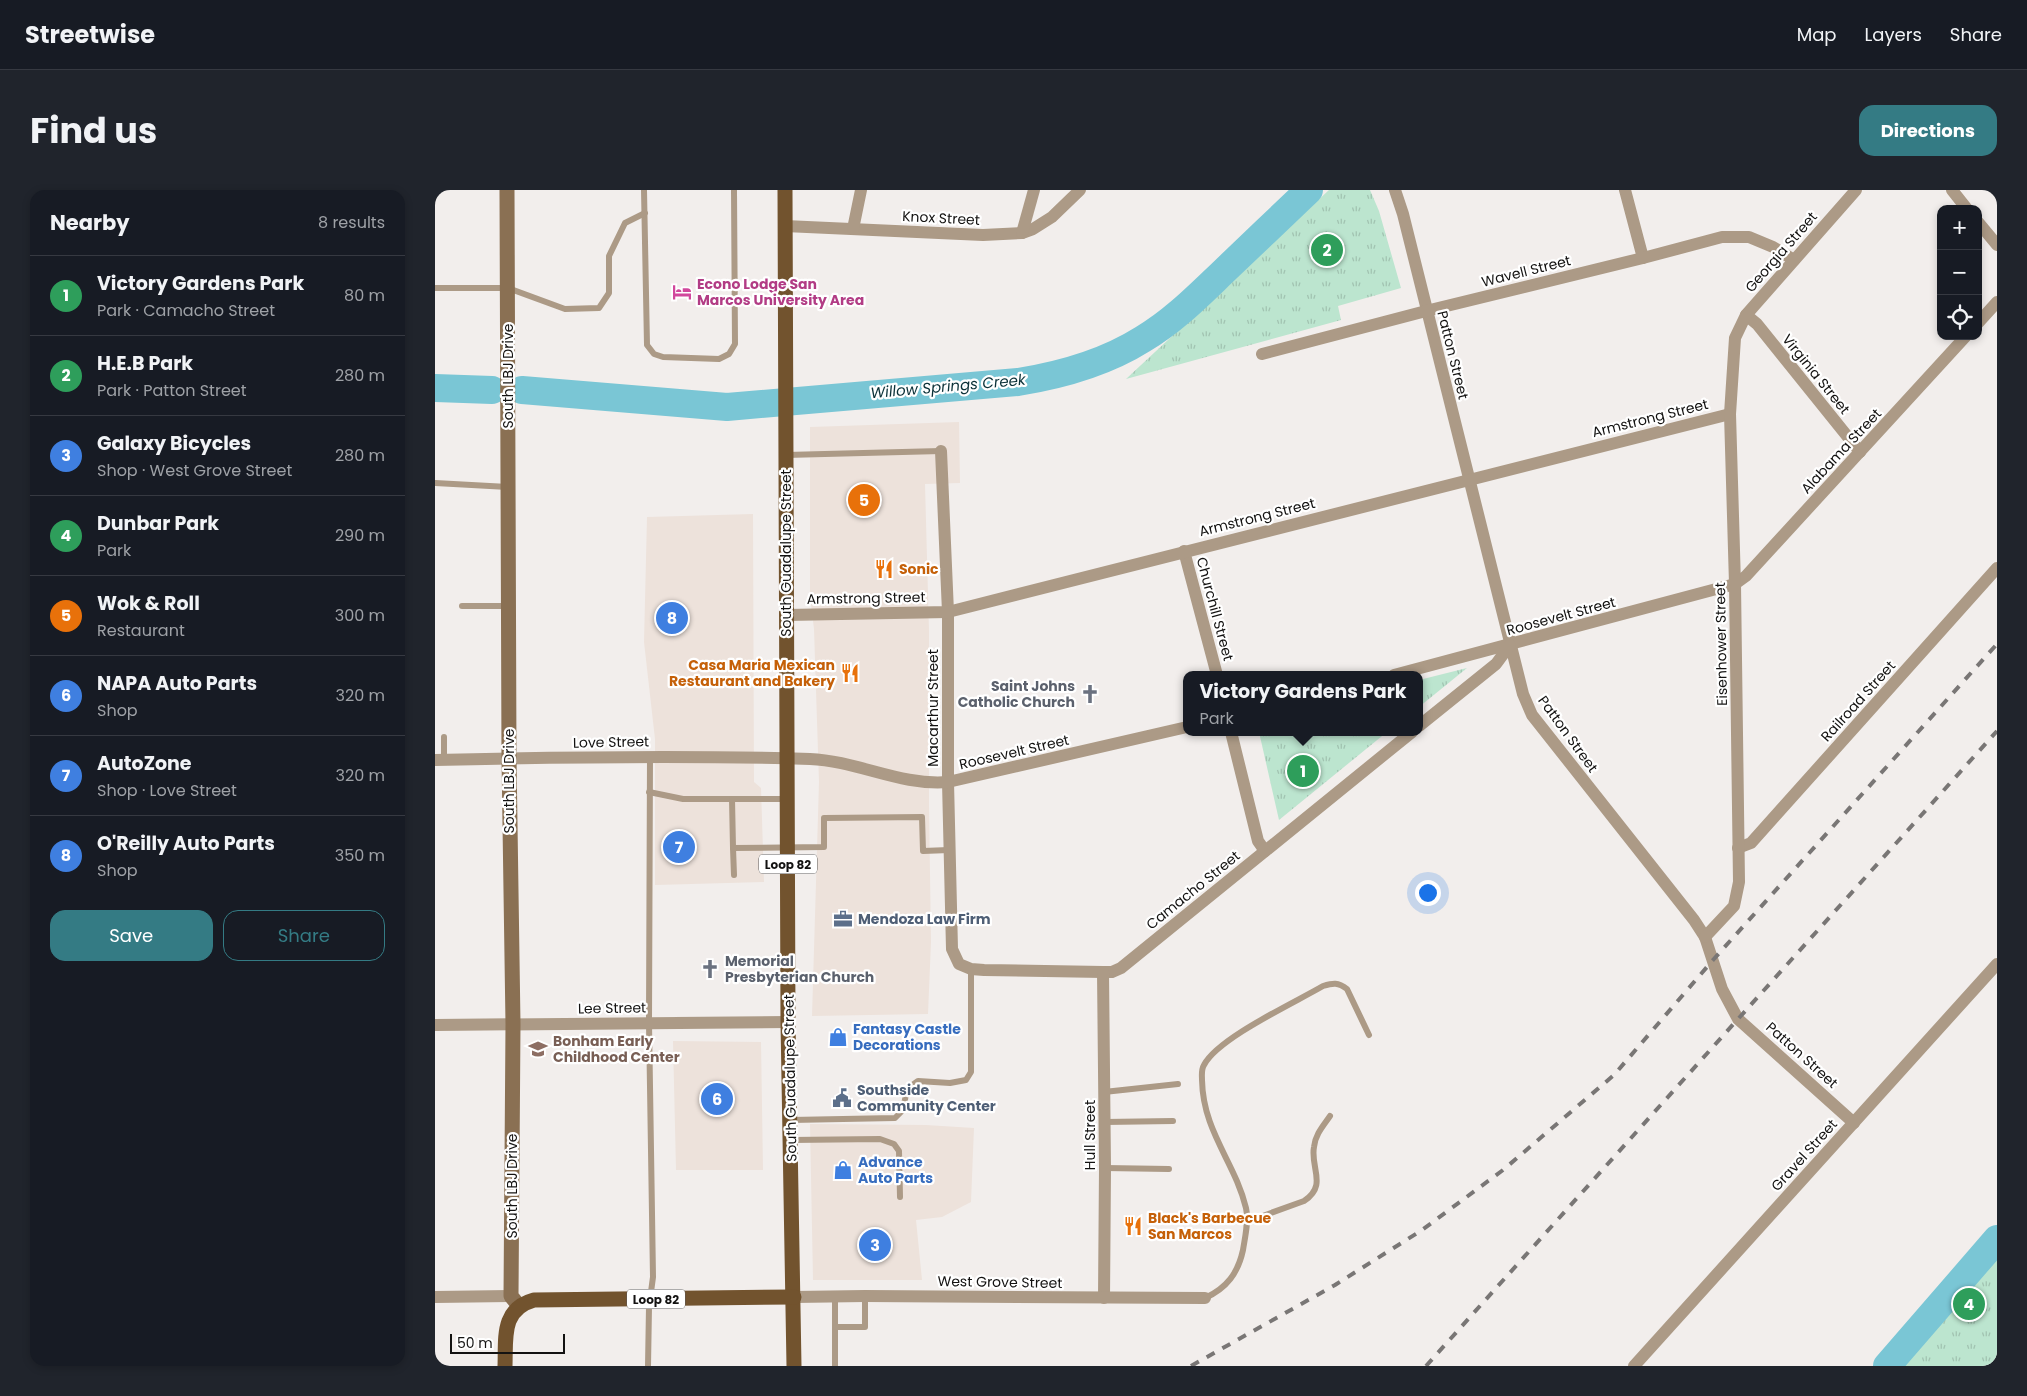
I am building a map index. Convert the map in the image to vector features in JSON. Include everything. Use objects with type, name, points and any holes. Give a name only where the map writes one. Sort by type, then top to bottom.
[{"type":"main road","name":"South Guadalupe Street","points":[[785,190],[784,368],[788,759],[788,1022],[794,1366]]},
{"type":"main road","name":"Loop 82","points":[[515,1301],[526,1302],[542,1299],[794,1297]]},
{"type":"main road","name":"South LBJ Drive","points":[[505,1366],[507,1324],[515,1301]]},
{"type":"street","name":"South LBJ Drive","points":[[507,190],[509,758],[515,1301]]},
{"type":"street","points":[[853,229],[861,190]]},
{"type":"street","points":[[1022,233],[1034,190]]},
{"type":"street","name":"Knox Street","points":[[785,226],[983,236],[1022,233],[1033,229],[1052,217],[1080,190]]},
{"type":"street","name":"Patton Street","points":[[1395,190],[1403,214],[1510,645],[1523,694],[1532,715],[1694,920],[1705,937],[1723,989],[1738,1019],[1854,1123]]},
{"type":"street","points":[[1625,190],[1643,258]]},
{"type":"street","name":"Georgia Street","points":[[1735,338],[1746,315],[1856,190]]},
{"type":"street","points":[[1952,190],[1964,205]]},
{"type":"street","points":[[1982,227],[1997,245]]},
{"type":"street","name":"Wavell Street","points":[[1262,354],[1722,237],[1749,237],[1795,260]]},
{"type":"street","points":[[1982,319],[1997,302]]},
{"type":"street","name":"Virginia Street","points":[[1746,315],[1757,324],[1860,452]]},
{"type":"street","name":"Eisenhower Street","points":[[1705,937],[1734,906],[1739,882],[1735,584],[1730,414],[1735,338]]},
{"type":"street","name":"Alabama Street","points":[[1735,584],[1746,576],[1962,340]]},
{"type":"street","name":"Armstrong Street","points":[[787,615],[948,612],[1730,414]]},
{"type":"street","name":"Macarthur Street","points":[[941,451],[948,612],[948,782],[952,949],[965,966]]},
{"type":"street","name":"Churchill Street","points":[[1184,551],[1216,671]]},
{"type":"street","name":"Railroad Street","points":[[1738,848],[1751,842],[1997,568]]},
{"type":"street","name":"Roosevelt Street","points":[[1409,671],[1735,584]]},
{"type":"street","points":[[1423,723],[1496,664],[1510,645]]},
{"type":"street","name":"Roosevelt Street","points":[[788,759],[813,759],[845,764],[909,781],[935,784],[1183,728]]},
{"type":"street","points":[[1232,736],[1259,841],[1265,851]]},
{"type":"street","name":"Camacho Street","points":[[965,966],[1103,972],[1112,972],[1121,968],[1407,736]]},
{"type":"street","name":"Love Street","points":[[439,760],[649,756],[788,759]]},
{"type":"street","name":"Gravel Street","points":[[1634,1366],[1997,964]]},
{"type":"street","name":"Hull Street","points":[[1103,972],[1105,1122],[1103,1298]]},
{"type":"street","name":"Lee Street","points":[[435,1025],[788,1022]]},
{"type":"street","points":[[435,1297],[515,1301]]},
{"type":"street","name":"West Grove Street","points":[[794,1297],[1205,1298]]},
{"type":"lane","points":[[645,190],[647,345],[654,354],[663,357],[719,359],[729,354],[735,344],[734,190]]},
{"type":"lane","points":[[435,288],[508,288],[565,309],[599,308],[609,293],[609,256],[625,223],[645,213]]},
{"type":"lane","points":[[786,455],[941,451]]},
{"type":"lane","points":[[435,483],[509,487]]},
{"type":"lane","points":[[462,606],[509,606]]},
{"type":"lane","points":[[439,760],[444,737]]},
{"type":"lane","points":[[648,1366],[650,1299],[653,1277],[649,1023],[649,756]]},
{"type":"lane","points":[[649,792],[683,799],[788,799]]},
{"type":"lane","points":[[732,799],[734,874]]},
{"type":"lane","points":[[733,848],[824,847],[824,818],[922,817],[923,851],[949,850]]},
{"type":"lane","points":[[791,1120],[895,1118],[903,1110],[907,1089],[918,1081],[950,1083],[966,1080],[971,1072],[965,966]]},
{"type":"lane","points":[[1205,1298],[1219,1291],[1229,1282],[1241,1259],[1246,1236],[1246,1210],[1205,1109],[1202,1068],[1208,1057],[1225,1042],[1323,986],[1332,983],[1341,984],[1347,989],[1369,1035]]},
{"type":"lane","points":[[1104,1092],[1178,1084]]},
{"type":"lane","points":[[1246,1222],[1304,1201],[1312,1196],[1316,1188],[1317,1177],[1313,1149],[1317,1135],[1330,1116]]},
{"type":"lane","points":[[1105,1122],[1173,1121]]},
{"type":"lane","points":[[791,1140],[880,1139],[894,1144],[899,1151],[900,1197]]},
{"type":"lane","points":[[1105,1168],[1169,1169]]},
{"type":"lane","points":[[835,1296],[835,1366]]},
{"type":"lane","points":[[836,1327],[865,1327],[865,1296]]},
{"type":"shaded area","points":[[959,422],[960,483],[925,484],[929,631],[931,942],[928,1014],[812,1016],[819,782],[814,629],[810,596],[810,427]]},
{"type":"shaded area","points":[[753,514],[754,782],[761,788],[764,882],[655,885],[655,739],[644,642],[647,517]]},
{"type":"shaded area","points":[[673,1041],[761,1042],[763,1170],[676,1170]]},
{"type":"shaded area","points":[[810,1124],[926,1125],[974,1128],[971,1202],[942,1217],[916,1220],[922,1280],[813,1280]]},
{"type":"green space","points":[[1329,190],[1370,190],[1379,211],[1401,288],[1338,306],[1341,320],[1126,379]]},
{"type":"green space","points":[[1467,668],[1423,704],[1423,679]]},
{"type":"green space","points":[[1260,736],[1382,736],[1279,820]]},
{"type":"green space","points":[[1997,1243],[1997,1366],[1887,1366]]},
{"type":"waterway","name":"Willow Springs Creek","points":[[522,390],[727,407],[1018,382],[1067,372],[1114,355],[1164,325],[1309,190]]},
{"type":"waterway","name":"Willow Springs Creek","points":[[435,388],[492,390]]},
{"type":"waterway","points":[[1887,1366],[1997,1239]]},
{"type":"railway","points":[[1191,1366],[1335,1285],[1422,1230],[1503,1170],[1614,1075],[1713,960],[1997,644]]},
{"type":"railway","points":[[1426,1366],[1997,731]]},
{"type":"place","name":"H.E.B Park","points":[[1327,250]]},
{"type":"place","name":"Econo Lodge San Marcos University Area","points":[[682,292]]},
{"type":"place","name":"Wok & Roll","points":[[864,500]]},
{"type":"place","name":"Sonic","points":[[884,569]]},
{"type":"place","name":"O'Reilly Auto Parts","points":[[672,618]]},
{"type":"place","name":"Casa Maria Mexican Restaurant and Bakery","points":[[850,673]]},
{"type":"place","name":"Saint Johns Catholic Church","points":[[1090,694]]},
{"type":"place","name":"Victory Gardens Park","points":[[1303,771]]},
{"type":"place","name":"AutoZone","points":[[679,847]]},
{"type":"place","name":"Mendoza Law Firm","points":[[843,919]]},
{"type":"place","name":"Memorial Presbyterian Church","points":[[710,969]]},
{"type":"place","name":"Fantasy Castle Decorations","points":[[838,1037]]},
{"type":"place","name":"Bonham Early Childhood Center","points":[[538,1049]]},
{"type":"place","name":"Southside Community Center","points":[[842,1098]]},
{"type":"place","name":"NAPA Auto Parts","points":[[717,1099]]},
{"type":"place","name":"Advance Auto Parts","points":[[843,1170]]},
{"type":"place","name":"Black's Barbecue San Marcos","points":[[1133,1226]]},
{"type":"place","name":"Galaxy Bicycles","points":[[875,1245]]},
{"type":"place","name":"Dunbar Park","points":[[1969,1304]]}]
